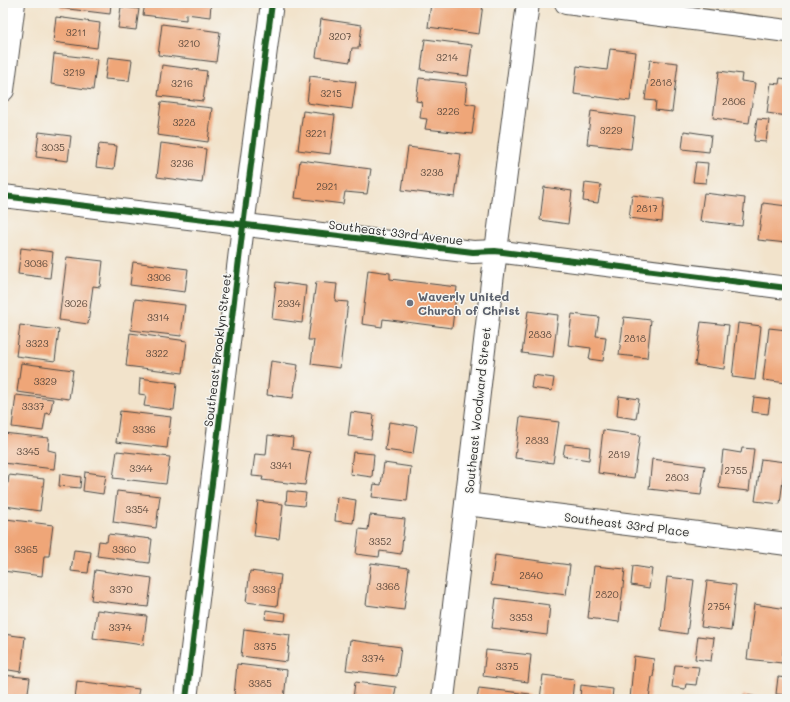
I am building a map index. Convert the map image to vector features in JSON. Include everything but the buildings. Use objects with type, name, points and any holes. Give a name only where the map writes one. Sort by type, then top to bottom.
[{"type":"street","points":[[3,90],[14,3]]},
{"type":"street","name":"Southeast Brooklyn Street","points":[[186,699],[243,226],[272,3]]},
{"type":"street","name":"Southeast Woodward Street","points":[[443,699],[495,251],[528,3]]},
{"type":"street","points":[[566,3],[787,31]]},
{"type":"street","name":"Southeast 33rd Avenue","points":[[3,196],[243,226],[472,252],[495,251],[787,288]]},
{"type":"street","name":"Southeast 33rd Place","points":[[466,504],[787,544]]},
{"type":"cycle path","points":[[186,699],[243,226],[272,3]]},
{"type":"cycle path","points":[[3,196],[473,252],[495,251],[787,288]]},
{"type":"place","name":"Waverly United Church of Christ","points":[[410,303]]}]
